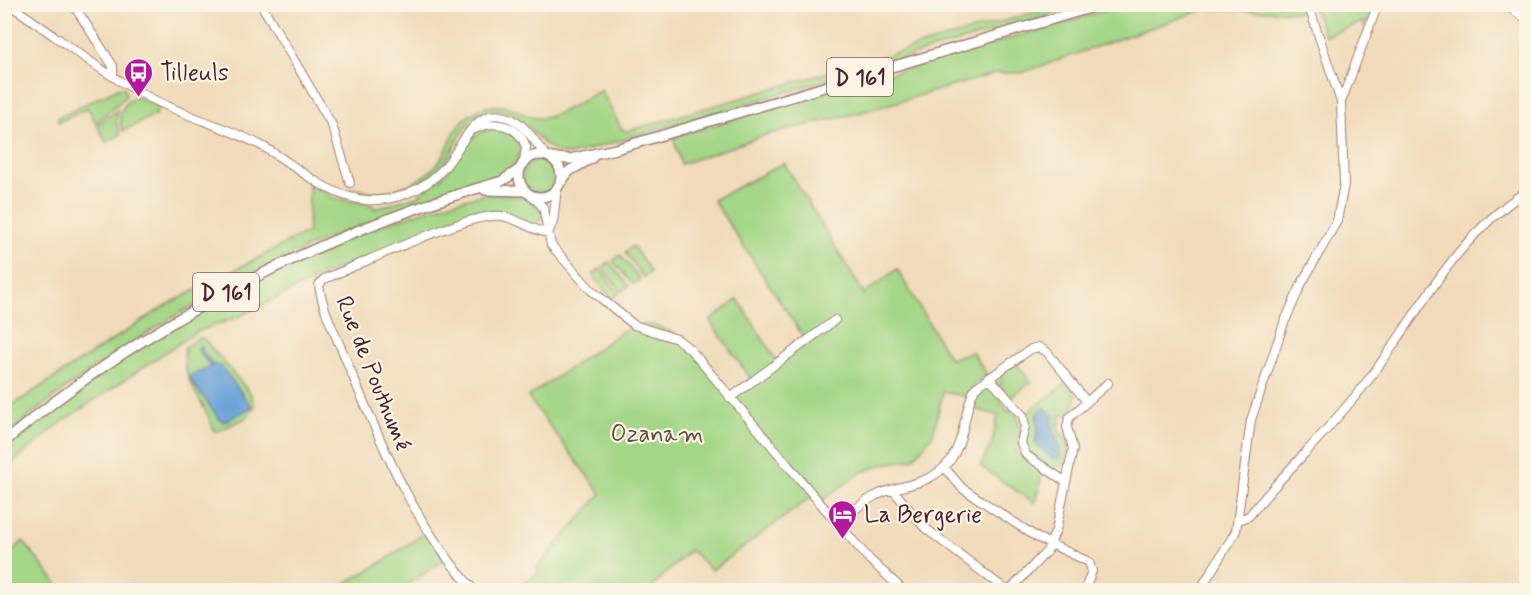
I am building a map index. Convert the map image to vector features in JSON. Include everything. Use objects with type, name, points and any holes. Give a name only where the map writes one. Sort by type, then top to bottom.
[{"type":"main road","name":"D 161","points":[[549,157],[574,159],[616,148],[1103,4]]},
{"type":"main road","name":"D 161","points":[[558,186],[575,166],[616,148]]},
{"type":"main road","points":[[532,156],[549,157],[560,169],[558,186],[544,196],[528,193],[519,180],[522,165],[532,156]]},
{"type":"main road","name":"D 161","points":[[4,442],[112,360],[224,292],[359,230],[506,180],[522,165]]},
{"type":"main road","name":"D 161","points":[[474,190],[507,189],[528,193]]},
{"type":"street","points":[[8,4],[113,76],[154,100],[262,146],[329,189],[363,200],[396,197],[420,188],[443,169],[471,127],[483,119],[509,118],[524,127],[549,157]]},
{"type":"street","points":[[73,4],[113,66],[113,76]]},
{"type":"street","points":[[261,4],[332,125],[350,183]]},
{"type":"street","points":[[1200,591],[1226,552],[1239,519],[1248,434],[1255,406],[1289,310],[1332,232],[1340,210],[1344,168],[1341,102],[1308,4]]},
{"type":"street","points":[[1341,102],[1378,4]]},
{"type":"street","points":[[1506,4],[1527,19]]},
{"type":"street","points":[[464,137],[484,125],[507,126],[524,140],[526,151],[522,165]]},
{"type":"street","points":[[548,233],[553,222],[558,186]]},
{"type":"street","points":[[1239,519],[1249,516],[1355,398],[1454,256],[1489,220],[1527,191]]},
{"type":"street","points":[[528,193],[543,207],[551,245],[603,301],[634,325],[677,339],[690,349],[838,524],[870,560],[903,591]]},
{"type":"street","name":"Rue de Pouthumé","points":[[474,591],[433,536],[386,457],[327,311],[319,285],[324,279],[475,218],[501,216],[548,233]]},
{"type":"street","points":[[730,398],[835,320]]},
{"type":"street","points":[[838,524],[874,496],[926,481],[944,467],[950,461],[964,433],[973,392],[989,377],[1031,349],[1039,347],[1047,352],[1087,402]]},
{"type":"street","points":[[989,377],[1023,416],[1025,426],[1021,443],[1026,455],[1066,482]]},
{"type":"street","points":[[1010,591],[1051,544],[1073,445],[1067,423],[1071,414],[1108,383]]},
{"type":"street","points":[[944,467],[962,488],[1038,538],[1089,562],[1092,571],[1085,589]]},
{"type":"street","points":[[893,490],[925,528],[1006,591]]},
{"type":"green space","points":[[1059,5],[1084,5],[570,155],[557,152],[547,146],[513,115],[502,111],[489,112],[468,124],[438,170],[416,186],[376,196],[348,193],[351,189],[388,192],[403,188],[418,180],[438,164],[459,125],[470,115],[489,107],[508,107],[528,116],[543,118],[564,110],[601,90],[622,130],[628,131]]},
{"type":"green space","points":[[1125,5],[1303,5],[1306,12],[1205,9],[1021,73],[997,73],[866,111],[769,134],[681,164],[673,137]]},
{"type":"green space","points":[[1312,5],[1374,5],[1365,27],[1363,22],[1325,36]]},
{"type":"green space","points":[[120,87],[125,88],[126,96],[96,123],[88,108],[59,122],[57,118]]},
{"type":"green space","points":[[135,97],[156,105],[158,109],[156,114],[123,131],[120,116],[123,107]]},
{"type":"green space","points":[[118,110],[116,121],[120,135],[106,142],[97,125]]},
{"type":"green space","points":[[499,129],[513,134],[522,149],[510,171],[499,178],[365,223],[301,250],[238,281],[178,314],[119,351],[61,392],[5,436],[5,410],[165,306],[308,232],[309,183],[333,198],[373,205],[374,209],[420,195],[447,172],[474,137],[480,132]]},
{"type":"green space","points":[[540,159],[552,164],[557,176],[552,188],[540,193],[528,188],[523,176],[528,164]]},
{"type":"green space","name":"Ozanam","points":[[784,163],[864,294],[897,269],[950,359],[972,352],[987,374],[975,383],[968,397],[943,392],[933,434],[913,459],[884,464],[862,472],[822,500],[810,498],[712,570],[690,550],[649,590],[515,590],[539,573],[537,568],[601,494],[528,397],[629,327],[646,325],[661,327],[688,344],[731,394],[751,379],[710,321],[738,299],[776,360],[805,339],[713,200]]},
{"type":"green space","points":[[485,194],[511,195],[527,199],[539,210],[542,218],[533,225],[498,213],[469,217],[323,275],[238,317],[196,332],[62,422],[5,469],[5,449],[57,407],[170,329],[231,294],[293,262],[357,235],[421,212]]},
{"type":"green space","points":[[633,246],[651,272],[643,277],[625,252]]},
{"type":"green space","points":[[620,255],[640,279],[633,284],[613,261]]},
{"type":"green space","points":[[609,262],[629,286],[622,291],[602,268]]},
{"type":"green space","points":[[599,269],[619,293],[612,299],[593,275]]},
{"type":"green space","points":[[203,338],[250,393],[255,406],[246,418],[218,431],[214,431],[189,380],[184,359],[185,347]]},
{"type":"green space","points":[[1016,363],[1031,382],[1010,398],[1000,386],[1001,373]]},
{"type":"green space","points":[[1066,383],[1076,395],[1074,407],[1059,418],[1061,423],[1057,425],[1061,436],[1065,435],[1068,446],[1065,463],[1052,469],[1030,453],[1027,448],[1025,415]]},
{"type":"green space","points":[[982,387],[994,388],[1002,398],[1001,403],[1009,412],[1012,409],[1016,414],[1020,430],[1016,452],[1043,471],[1035,503],[980,466],[992,443],[998,415],[973,409],[976,393]]},
{"type":"green space","points":[[426,532],[445,559],[399,590],[334,590],[384,561]]},
{"type":"green space","points":[[23,541],[62,590],[5,590],[5,558]]},
{"type":"water","points":[[201,345],[201,350],[213,365],[221,366],[252,407],[224,422],[220,420],[190,379],[190,376],[211,367],[197,349]]},
{"type":"water","points":[[1045,407],[1053,417],[1053,427],[1060,452],[1060,457],[1054,460],[1035,443],[1038,427],[1036,415]]},
{"type":"place","name":"Tilleuls","points":[[139,98]]},
{"type":"place","name":"La Bergerie","points":[[843,540]]}]
